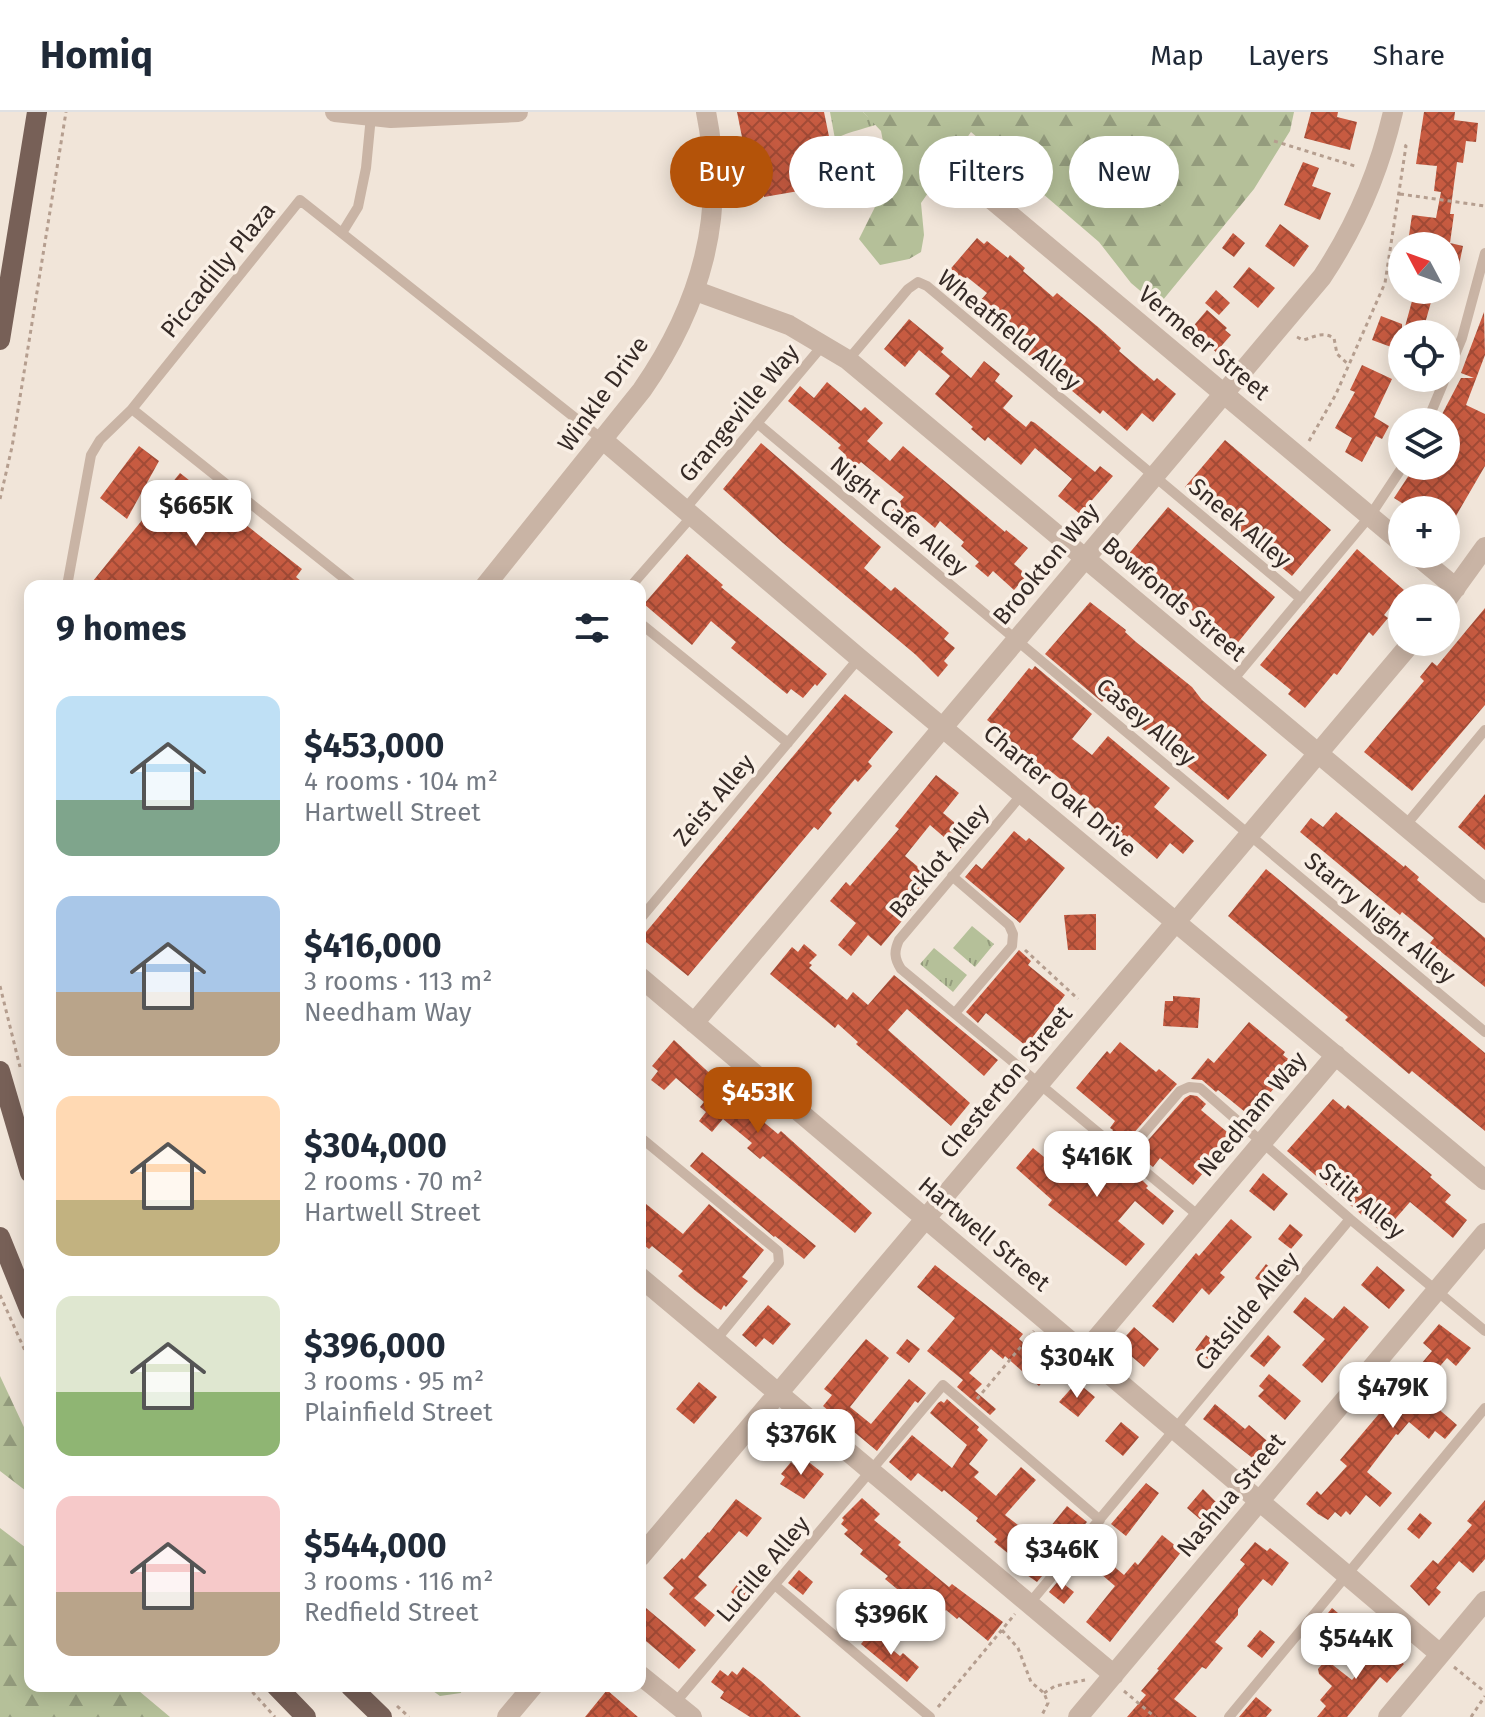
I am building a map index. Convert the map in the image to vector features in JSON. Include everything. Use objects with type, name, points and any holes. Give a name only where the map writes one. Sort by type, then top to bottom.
[{"type":"main road","points":[[0,340],[37,112]]},
{"type":"main road","points":[[0,1071],[24,1153]]},
{"type":"main road","points":[[0,1237],[24,1296]]},
{"type":"main road","points":[[282,1692],[306,1717]]},
{"type":"main road","points":[[356,1692],[382,1717]]},
{"type":"street","points":[[335,112],[432,118],[518,112]]},
{"type":"street","name":"Winkle Drive","points":[[490,580],[603,440],[665,357],[696,291],[713,207],[715,177],[706,112]]},
{"type":"street","name":"Brookton Way","points":[[694,1023],[1322,277],[1345,242],[1376,173],[1393,112]]},
{"type":"street","name":"Vermeer Street","points":[[1002,208],[1388,531]]},
{"type":"street","name":"Bowfonds Street","points":[[696,291],[776,320],[848,360],[1485,893]]},
{"type":"street","name":"Charter Oak Drive","points":[[603,440],[859,658],[1485,1180]]},
{"type":"street","points":[[1458,584],[1485,547]]},
{"type":"street","points":[[1428,568],[1442,584]]},
{"type":"street","name":"Chesterton Street","points":[[646,1550],[1400,656]]},
{"type":"street","name":"Hartwell Street","points":[[646,982],[1446,1660]]},
{"type":"street","name":"Needham Way","points":[[1084,1353],[1336,1055]]},
{"type":"street","name":"Nashua Street","points":[[1078,1717],[1485,1233]]},
{"type":"street","points":[[646,1283],[1114,1675]]},
{"type":"street","points":[[1388,1717],[1446,1660],[1485,1601]]},
{"type":"street","points":[[646,1680],[692,1717]]},
{"type":"street","points":[[507,1717],[528,1692]]},
{"type":"lane","points":[[342,233],[358,207],[366,168],[371,116]]},
{"type":"lane","name":"Piccadilly Plaza","points":[[132,409],[300,200],[603,440]]},
{"type":"lane","points":[[1434,408],[1462,338],[1485,253]]},
{"type":"lane","name":"Wheatfield Alley","points":[[848,360],[908,289],[918,282],[927,286],[1154,477]]},
{"type":"lane","name":"Grangeville Way","points":[[689,512],[823,344]]},
{"type":"lane","points":[[68,580],[91,455],[100,440],[132,409],[346,580]]},
{"type":"lane","name":"Night Cafe Alley","points":[[757,423],[1016,640]]},
{"type":"lane","name":"Sneek Alley","points":[[1154,477],[1301,599]]},
{"type":"lane","name":"Sneek Alley","points":[[1232,681],[1370,516],[1394,480]]},
{"type":"lane","points":[[636,580],[689,512]]},
{"type":"lane","name":"Zeist Alley","points":[[646,628],[788,743]]},
{"type":"lane","name":"Casey Alley","points":[[1016,640],[1250,835]]},
{"type":"lane","name":"Zeist Alley","points":[[646,912],[859,658]]},
{"type":"lane","points":[[1405,826],[1485,730]]},
{"type":"lane","name":"Backlot Alley","points":[[1023,793],[899,940],[894,951],[901,969],[1200,1217]]},
{"type":"lane","name":"Starry Night Alley","points":[[1250,835],[1485,1032]]},
{"type":"lane","points":[[952,876],[1009,925],[1013,939],[1012,946],[955,1013]]},
{"type":"lane","name":"Stilt Alley","points":[[1125,1155],[1180,1091],[1189,1087],[1200,1088],[1485,1331]]},
{"type":"lane","points":[[646,1142],[778,1251],[779,1263],[715,1341]]},
{"type":"lane","name":"Catslide Alley","points":[[1028,1603],[1350,1219]]},
{"type":"lane","name":"Lucille Alley","points":[[675,1703],[943,1385],[969,1408]]},
{"type":"lane","points":[[969,1408],[1100,1520]]},
{"type":"lane","points":[[1229,1717],[1485,1408]]},
{"type":"lane","points":[[776,1586],[930,1716]]},
{"type":"path","points":[[0,499],[12,447],[66,112]]},
{"type":"path","points":[[1274,141],[1376,173]]},
{"type":"path","points":[[1307,444],[1350,365],[1385,283],[1406,146],[1402,145]]},
{"type":"path","points":[[1400,194],[1485,206]]},
{"type":"path","points":[[1293,336],[1303,340],[1327,334],[1334,338],[1337,354],[1350,365]]},
{"type":"path","points":[[1013,939],[1078,999]]},
{"type":"path","points":[[0,986],[22,1074]]},
{"type":"path","points":[[0,1295],[24,1349]]},
{"type":"path","points":[[969,1408],[1044,1319]]},
{"type":"path","points":[[930,1716],[1028,1603]]},
{"type":"path","points":[[1002,1630],[1018,1648],[1031,1682],[1044,1693],[1048,1703],[1041,1717]]},
{"type":"path","points":[[1446,1660],[1485,1694],[1471,1717]]},
{"type":"path","points":[[252,1692],[275,1717]]},
{"type":"green space","points":[[830,112],[863,112],[868,117],[885,121],[842,136],[834,136]]},
{"type":"green space","points":[[863,112],[1294,112],[1290,131],[1254,189],[1158,306],[1131,283],[1099,242],[1053,202],[1053,136],[976,136],[971,132],[968,136],[919,136],[919,208],[921,208],[924,235],[921,252],[909,259],[880,265],[859,239],[874,208],[903,208],[903,136],[882,136]]},
{"type":"green space","points":[[972,926],[994,944],[975,967],[953,948]]},
{"type":"green space","points":[[934,948],[967,975],[953,992],[920,964]]},
{"type":"green space","points":[[0,1376],[24,1427],[24,1489],[0,1471]]},
{"type":"green space","points":[[0,1528],[24,1546],[24,1692],[140,1692],[170,1717],[0,1717]]},
{"type":"green space","points":[[434,1692],[461,1692],[461,1693],[440,1696]]},
{"type":"building","points":[[737,112],[824,112],[829,136],[789,136],[789,193],[773,195],[773,136],[742,136]]},
{"type":"building","points":[[1311,112],[1338,112],[1337,117],[1357,122],[1350,150],[1304,138]]},
{"type":"building","points":[[1424,112],[1455,112],[1454,120],[1478,123],[1476,142],[1466,141],[1463,163],[1457,162],[1450,214],[1454,214],[1452,232],[1409,232],[1412,215],[1436,218],[1441,192],[1434,191],[1437,166],[1416,164]]},
{"type":"building","points":[[1303,162],[1319,168],[1312,186],[1331,193],[1320,220],[1284,205]]},
{"type":"building","points":[[1280,224],[1309,246],[1294,267],[1265,246]]},
{"type":"building","points":[[1233,233],[1245,243],[1234,257],[1222,248]]},
{"type":"building","points":[[977,238],[984,244],[987,241],[1008,258],[1010,255],[1053,297],[1057,293],[1154,381],[1157,378],[1176,394],[1153,422],[1142,413],[1127,431],[1103,410],[1100,414],[973,309],[987,293],[967,277],[954,291],[941,280]]},
{"type":"building","points":[[1249,267],[1275,288],[1258,308],[1233,287]]},
{"type":"building","points":[[1216,290],[1230,303],[1219,315],[1205,303]]},
{"type":"building","points":[[1411,304],[1430,304],[1426,320],[1407,320]]},
{"type":"building","points":[[1207,310],[1231,335],[1216,352],[1190,330]]},
{"type":"building","points":[[1484,312],[1485,355],[1466,405],[1485,414],[1485,466],[1460,509],[1460,496],[1395,496],[1406,480],[1460,480],[1460,408],[1445,408],[1454,392],[1460,392],[1461,378],[1474,378],[1461,373]]},
{"type":"building","points":[[1381,316],[1392,320],[1388,320],[1388,346],[1372,340]]},
{"type":"building","points":[[909,319],[944,348],[941,352],[971,378],[984,361],[1000,374],[995,381],[1013,396],[1003,408],[1026,427],[1031,421],[1035,423],[1095,472],[1100,466],[1113,476],[1080,514],[1058,496],[1072,479],[1035,448],[1021,465],[988,437],[985,441],[935,394],[950,376],[919,350],[905,367],[884,349]]},
{"type":"building","points":[[1362,365],[1388,377],[1388,387],[1374,417],[1388,428],[1382,439],[1376,436],[1362,462],[1345,452],[1352,438],[1335,428],[1355,392],[1350,390]]},
{"type":"building","points":[[827,382],[861,411],[865,407],[883,423],[867,441],[890,461],[903,446],[1028,548],[1014,564],[1027,575],[1014,590],[993,571],[988,577],[975,566],[979,562],[961,546],[964,542],[940,521],[935,528],[916,512],[906,524],[891,512],[904,497],[861,462],[856,467],[844,457],[846,455],[838,448],[841,445],[788,401],[800,386],[814,398]]},
{"type":"building","points":[[1225,440],[1331,530],[1292,576],[1185,487]]},
{"type":"building","points":[[761,443],[881,547],[864,568],[891,591],[895,587],[949,633],[944,639],[955,648],[944,661],[948,665],[938,677],[723,489]]},
{"type":"building","points":[[139,446],[159,461],[127,519],[100,498]]},
{"type":"building","points":[[180,473],[302,569],[296,577],[300,580],[94,580]]},
{"type":"building","points":[[1168,507],[1275,597],[1235,646],[1127,556]]},
{"type":"building","points":[[1357,549],[1397,584],[1388,584],[1388,610],[1384,615],[1388,618],[1373,636],[1369,632],[1337,675],[1334,673],[1305,708],[1288,694],[1291,690],[1260,665]]},
{"type":"building","points":[[687,554],[723,585],[721,587],[827,674],[803,698],[791,689],[787,694],[731,648],[736,642],[711,621],[692,645],[646,606],[646,602]]},
{"type":"building","points":[[1090,602],[1267,755],[1228,800],[1105,698],[1102,702],[1045,654]]},
{"type":"building","points":[[1485,608],[1485,705],[1412,791],[1364,752],[1424,681],[1420,677],[1432,662],[1437,666],[1445,656],[1460,656],[1460,638]]},
{"type":"building","points":[[1035,666],[1092,714],[1072,739],[1092,755],[1108,736],[1170,788],[1154,807],[1194,841],[1183,854],[1170,843],[1157,859],[1129,835],[1125,839],[1086,800],[996,732],[999,729],[987,720],[1029,668],[1032,670]]},
{"type":"building","points":[[845,694],[893,732],[868,762],[872,766],[858,782],[855,779],[829,810],[832,813],[818,830],[814,827],[688,976],[646,942],[646,932]]},
{"type":"building","points":[[936,775],[959,793],[943,813],[971,836],[959,850],[930,825],[905,856],[935,881],[881,946],[868,935],[851,956],[838,945],[856,923],[830,901],[846,882],[850,886],[899,829],[895,826]]},
{"type":"building","points":[[1485,794],[1485,850],[1458,827]]},
{"type":"building","points":[[1336,812],[1405,865],[1419,877],[1417,880],[1485,938],[1485,987],[1430,943],[1434,938],[1402,912],[1400,915],[1300,832],[1311,818],[1323,827]]},
{"type":"building","points":[[1014,831],[1026,841],[1029,838],[1065,868],[1020,923],[965,877],[976,864],[982,869]]},
{"type":"building","points":[[1266,869],[1485,1053],[1485,1131],[1412,1071],[1409,1074],[1345,1020],[1348,1017],[1228,916]]},
{"type":"building","points":[[1096,914],[1096,950],[1068,950],[1064,915]]},
{"type":"building","points":[[804,944],[817,955],[809,963],[812,965],[809,968],[847,1000],[853,992],[868,1005],[894,975],[998,1060],[984,1076],[907,1009],[888,1030],[970,1103],[951,1126],[856,1044],[858,1042],[838,1024],[835,1028],[770,974],[792,947],[798,952]]},
{"type":"building","points":[[1019,950],[1031,961],[1028,965],[1065,995],[1026,1046],[986,1013],[978,1023],[966,1012]]},
{"type":"building","points":[[1173,996],[1200,998],[1198,1028],[1163,1026],[1165,1001],[1173,1001]]},
{"type":"building","points":[[1249,1022],[1295,1064],[1250,1116],[1218,1090],[1216,1092],[1202,1080],[1191,1079],[1208,1058],[1214,1063]]},
{"type":"building","points":[[674,1040],[720,1083],[723,1081],[742,1097],[738,1101],[778,1134],[781,1131],[872,1213],[855,1233],[763,1156],[760,1159],[747,1148],[752,1143],[723,1119],[712,1132],[699,1121],[706,1112],[700,1107],[704,1102],[676,1078],[664,1090],[651,1080],[658,1071],[652,1066]]},
{"type":"building","points":[[1120,1042],[1156,1072],[1159,1069],[1177,1084],[1124,1144],[1111,1133],[1113,1130],[1110,1128],[1115,1121],[1076,1088],[1107,1051],[1110,1054]]},
{"type":"building","points":[[1190,1095],[1197,1096],[1206,1104],[1201,1110],[1233,1137],[1193,1185],[1160,1158],[1153,1167],[1136,1154]]},
{"type":"building","points":[[1333,1099],[1345,1109],[1348,1105],[1432,1175],[1430,1177],[1451,1195],[1445,1202],[1467,1220],[1453,1238],[1410,1202],[1383,1233],[1287,1151]]},
{"type":"building","points":[[1101,1145],[1174,1211],[1163,1225],[1135,1201],[1118,1221],[1145,1244],[1126,1266],[1048,1205],[1052,1200],[1016,1168],[1033,1148],[1072,1180]]},
{"type":"building","points":[[702,1152],[816,1246],[804,1259],[690,1166]]},
{"type":"building","points":[[1263,1173],[1288,1194],[1274,1211],[1249,1191]]},
{"type":"building","points":[[646,1204],[683,1234],[709,1204],[764,1250],[742,1277],[748,1281],[721,1310],[678,1276],[683,1271],[652,1246],[649,1249],[646,1247]]},
{"type":"building","points":[[1231,1219],[1252,1237],[1220,1273],[1225,1277],[1209,1295],[1202,1288],[1173,1323],[1152,1306],[1196,1253],[1199,1256]]},
{"type":"building","points":[[1290,1224],[1303,1235],[1291,1249],[1278,1239]]},
{"type":"building","points":[[1266,1264],[1279,1275],[1267,1289],[1255,1278]]},
{"type":"building","points":[[935,1265],[1023,1334],[1019,1339],[1054,1368],[1039,1386],[1005,1356],[1003,1359],[991,1349],[969,1373],[982,1384],[975,1391],[996,1409],[990,1415],[957,1387],[963,1380],[927,1351],[955,1318],[917,1287]]},
{"type":"building","points":[[1377,1266],[1405,1290],[1389,1309],[1361,1285]]},
{"type":"building","points":[[1305,1297],[1333,1319],[1344,1306],[1369,1327],[1322,1383],[1302,1365],[1325,1339],[1293,1312]]},
{"type":"building","points":[[768,1305],[791,1324],[773,1345],[764,1338],[756,1347],[742,1335]]},
{"type":"building","points":[[1439,1324],[1471,1348],[1456,1366],[1447,1358],[1428,1380],[1445,1394],[1435,1406],[1457,1425],[1445,1439],[1435,1431],[1429,1439],[1409,1422],[1367,1472],[1392,1493],[1380,1507],[1366,1495],[1350,1515],[1346,1511],[1341,1517],[1335,1512],[1328,1520],[1318,1514],[1306,1504],[1317,1491],[1321,1495],[1347,1466],[1340,1460],[1432,1351],[1423,1343]]},
{"type":"building","points":[[1134,1327],[1159,1349],[1144,1367],[1118,1345]]},
{"type":"building","points":[[1206,1335],[1219,1345],[1209,1360],[1195,1350]]},
{"type":"building","points":[[1268,1335],[1281,1347],[1264,1367],[1250,1356]]},
{"type":"building","points":[[866,1339],[889,1358],[850,1407],[871,1424],[909,1379],[926,1393],[918,1403],[915,1401],[877,1451],[823,1406],[832,1395],[824,1389]]},
{"type":"building","points":[[907,1339],[920,1349],[909,1363],[896,1353]]},
{"type":"building","points":[[1269,1374],[1301,1401],[1285,1420],[1258,1396],[1264,1390],[1259,1386]]},
{"type":"building","points":[[699,1382],[717,1397],[694,1424],[676,1409]]},
{"type":"building","points":[[1077,1382],[1095,1397],[1078,1417],[1059,1402]]},
{"type":"building","points":[[947,1399],[979,1427],[977,1430],[988,1440],[969,1464],[979,1472],[974,1477],[996,1496],[1021,1467],[1036,1480],[1005,1515],[1036,1539],[1043,1530],[1046,1532],[1067,1506],[1087,1522],[1074,1537],[1065,1530],[1049,1549],[1053,1553],[1043,1566],[1047,1570],[1037,1582],[1011,1564],[1015,1559],[994,1542],[997,1539],[976,1521],[978,1518],[944,1490],[942,1492],[918,1473],[911,1481],[889,1462],[912,1435],[952,1468],[967,1445],[930,1413],[938,1403],[944,1403]]},
{"type":"building","points":[[1215,1404],[1245,1429],[1249,1425],[1274,1447],[1260,1464],[1203,1419]]},
{"type":"building","points":[[1121,1422],[1139,1437],[1123,1456],[1105,1441]]},
{"type":"building","points":[[801,1456],[824,1474],[804,1499],[780,1484],[785,1477],[781,1474]]},
{"type":"building","points":[[1146,1483],[1159,1493],[1126,1536],[1111,1524]]},
{"type":"building","points":[[1203,1489],[1222,1508],[1208,1526],[1187,1508]]},
{"type":"building","points":[[862,1498],[880,1514],[874,1520],[901,1542],[898,1545],[949,1587],[952,1584],[1003,1622],[988,1641],[959,1617],[957,1619],[946,1610],[942,1614],[920,1596],[914,1603],[885,1579],[888,1576],[860,1554],[863,1550],[844,1534],[848,1530],[841,1524],[842,1518]]},
{"type":"building","points":[[736,1499],[762,1518],[747,1537],[739,1531],[698,1577],[707,1585],[694,1598],[715,1615],[705,1627],[669,1594],[674,1588],[663,1578],[709,1533]]},
{"type":"building","points":[[1485,1500],[1485,1559],[1473,1573],[1459,1561],[1436,1588],[1441,1592],[1429,1606],[1410,1586],[1433,1560],[1438,1564],[1472,1525],[1467,1521]]},
{"type":"building","points":[[1420,1513],[1432,1523],[1419,1539],[1407,1529]]},
{"type":"building","points":[[1099,1532],[1109,1540],[1098,1553],[1124,1575],[1135,1562],[1138,1565],[1162,1535],[1182,1551],[1110,1642],[1086,1622],[1115,1586],[1081,1557]]},
{"type":"building","points":[[1255,1542],[1267,1551],[1270,1548],[1289,1563],[1272,1586],[1263,1579],[1215,1642],[1223,1648],[1174,1699],[1197,1717],[1127,1717],[1146,1695],[1141,1691],[1157,1669],[1245,1564],[1240,1560]]},
{"type":"building","points":[[799,1570],[813,1582],[803,1595],[788,1583]]},
{"type":"building","points":[[744,1576],[757,1587],[744,1603],[731,1592]]},
{"type":"building","points":[[1059,1580],[1074,1592],[1064,1604],[1049,1592]]},
{"type":"building","points":[[646,1608],[696,1650],[679,1669],[646,1641]]},
{"type":"building","points":[[1332,1608],[1344,1618],[1332,1633],[1320,1623]]},
{"type":"building","points":[[1260,1630],[1275,1642],[1262,1658],[1247,1646]]},
{"type":"building","points":[[871,1632],[919,1667],[907,1682],[861,1644]]},
{"type":"building","points":[[1372,1640],[1404,1664],[1387,1683],[1380,1677],[1347,1717],[1317,1717],[1326,1706],[1320,1700],[1332,1686],[1319,1674],[1318,1669],[1324,1662],[1329,1662],[1352,1680],[1369,1660],[1361,1653]]},
{"type":"building","points":[[743,1667],[801,1717],[750,1717],[720,1698],[724,1692],[711,1682],[720,1670],[728,1676],[732,1671],[737,1675]]},
{"type":"building","points":[[605,1692],[609,1692],[638,1717],[585,1717]]},
{"type":"building","points":[[1256,1697],[1272,1710],[1266,1717],[1239,1717]]}]
